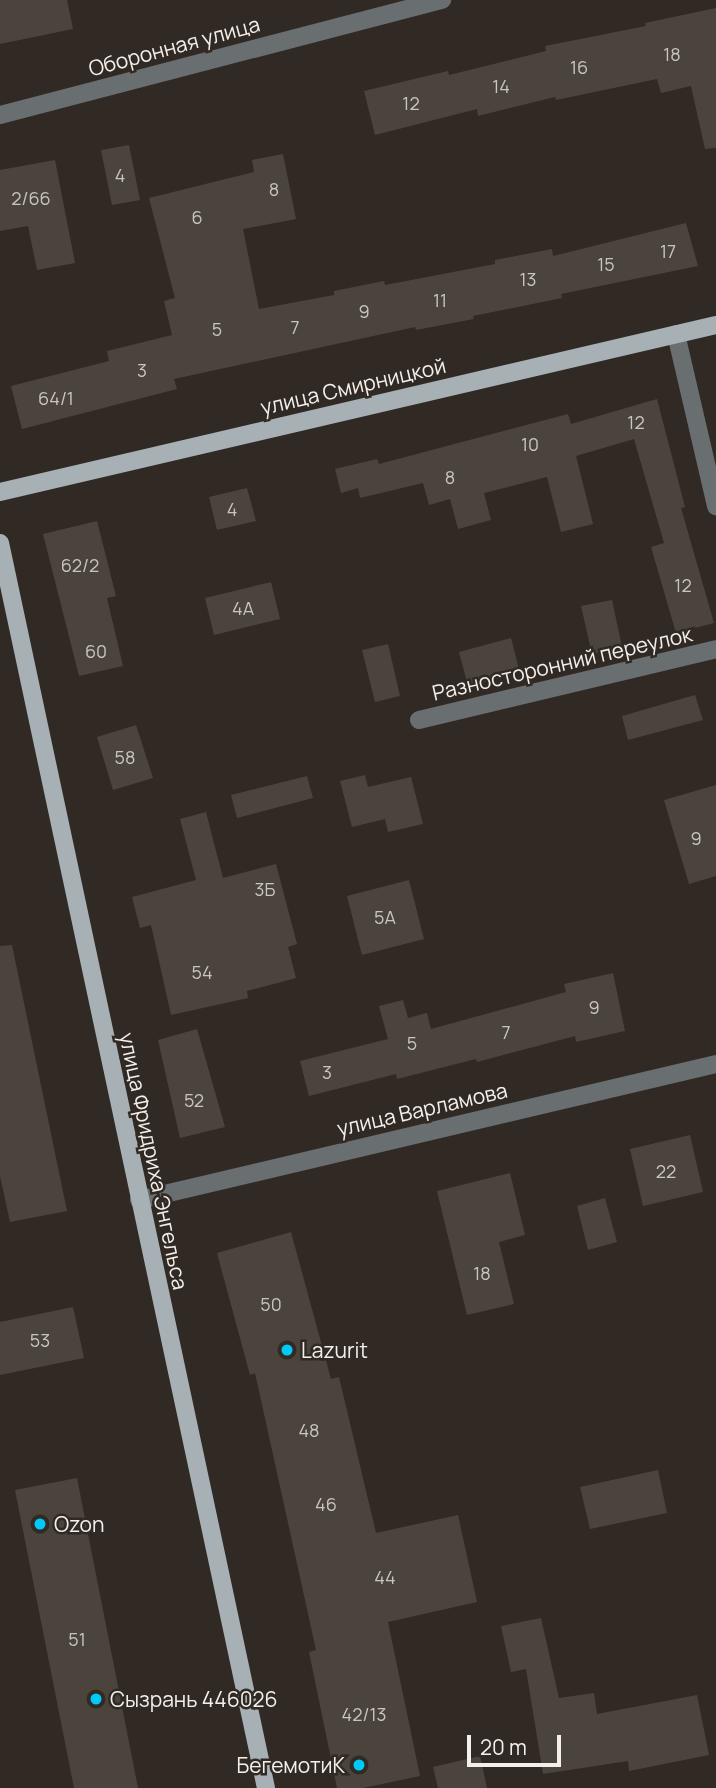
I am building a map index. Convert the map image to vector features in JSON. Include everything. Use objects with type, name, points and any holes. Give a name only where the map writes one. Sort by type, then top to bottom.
[{"type":"main road","name":"улица Смирницкой","points":[[0,492],[716,325]]},
{"type":"main road","name":"улица Фридриха Энгельса","points":[[0,543],[265,1788]]},
{"type":"street","name":"Оборонная улица","points":[[0,115],[442,0]]},
{"type":"street","points":[[676,334],[716,506]]},
{"type":"street","name":"Разносторонний переулок","points":[[419,720],[716,649]]},
{"type":"street","name":"улица Варламова","points":[[139,1199],[716,1064]]},
{"type":"building","points":[[0,0],[67,0],[73,29],[0,44]]},
{"type":"building","points":[[716,8],[716,148],[705,149],[691,86],[661,93],[657,79],[556,100],[555,97],[478,116],[477,109],[375,135],[364,91],[448,71],[449,75],[546,51],[545,46],[646,26],[645,23]]},
{"type":"building","points":[[129,145],[140,200],[112,205],[101,150]]},
{"type":"building","points":[[283,154],[296,219],[243,229],[259,309],[334,295],[334,291],[384,281],[385,285],[495,264],[495,260],[552,249],[553,256],[686,223],[698,266],[561,294],[562,298],[473,316],[474,319],[416,330],[415,327],[174,379],[177,389],[22,429],[11,386],[109,361],[107,351],[172,335],[164,301],[175,298],[149,198],[254,172],[252,160]]},
{"type":"building","points":[[55,160],[75,263],[37,270],[28,226],[0,231],[0,170]]},
{"type":"building","points":[[657,399],[685,507],[681,508],[714,623],[676,633],[651,547],[664,543],[634,439],[576,456],[593,524],[561,532],[547,477],[484,493],[491,520],[458,529],[450,499],[429,505],[423,483],[360,498],[358,488],[341,493],[335,469],[377,459],[379,464],[568,414],[571,424]]},
{"type":"building","points":[[247,488],[256,521],[217,530],[209,497]]},
{"type":"building","points":[[97,521],[116,596],[107,598],[123,666],[79,676],[43,534]]},
{"type":"building","points":[[271,582],[280,619],[214,635],[205,598]]},
{"type":"building","points":[[612,600],[622,647],[592,654],[581,606]]},
{"type":"building","points":[[511,638],[520,673],[468,686],[459,652]]},
{"type":"building","points":[[388,644],[400,696],[375,702],[362,650]]},
{"type":"building","points":[[695,695],[703,720],[628,740],[622,716]]},
{"type":"building","points":[[136,725],[153,778],[113,790],[97,737]]},
{"type":"building","points":[[365,775],[368,787],[411,777],[423,824],[388,832],[385,819],[352,827],[340,781]]},
{"type":"building","points":[[307,776],[313,798],[237,818],[231,795]]},
{"type":"building","points":[[716,785],[716,876],[689,884],[664,800]]},
{"type":"building","points":[[206,812],[223,878],[276,864],[297,944],[288,947],[296,978],[247,991],[248,998],[171,1015],[151,925],[140,928],[132,897],[196,880],[180,819]]},
{"type":"building","points":[[409,880],[424,939],[362,955],[347,896]]},
{"type":"building","points":[[12,945],[67,1211],[10,1222],[0,1176],[0,946]]},
{"type":"building","points":[[613,973],[625,1031],[576,1042],[575,1036],[477,1062],[476,1059],[397,1079],[396,1074],[309,1096],[300,1061],[388,1039],[379,1006],[403,1000],[408,1018],[427,1013],[431,1029],[566,992],[564,984]]},
{"type":"building","points":[[197,1029],[225,1127],[180,1138],[158,1040]]},
{"type":"building","points":[[690,1135],[703,1192],[643,1206],[630,1149]]},
{"type":"building","points":[[510,1173],[525,1235],[499,1242],[514,1304],[467,1315],[437,1191]]},
{"type":"building","points":[[605,1198],[617,1242],[588,1250],[577,1206]]},
{"type":"building","points":[[291,1232],[331,1379],[339,1377],[376,1533],[458,1515],[477,1602],[388,1622],[420,1776],[363,1788],[337,1788],[309,1652],[316,1650],[255,1373],[250,1375],[217,1253]]},
{"type":"building","points":[[73,1307],[84,1358],[0,1375],[0,1322]]},
{"type":"building","points":[[658,1470],[667,1513],[590,1529],[580,1487]]},
{"type":"building","points":[[77,1478],[138,1788],[74,1788],[15,1490]]},
{"type":"building","points":[[541,1618],[559,1698],[594,1693],[597,1714],[697,1695],[709,1755],[629,1771],[628,1761],[543,1774],[526,1669],[511,1672],[501,1626]]},
{"type":"building","points":[[480,1756],[487,1788],[438,1788],[433,1767]]},
{"type":"place","name":"Lazurit","points":[[287,1350]]},
{"type":"place","name":"Ozon","points":[[40,1524]]},
{"type":"place","name":"Сызрань 446026","points":[[96,1699]]},
{"type":"place","name":"БегемотиК","points":[[359,1765]]}]
